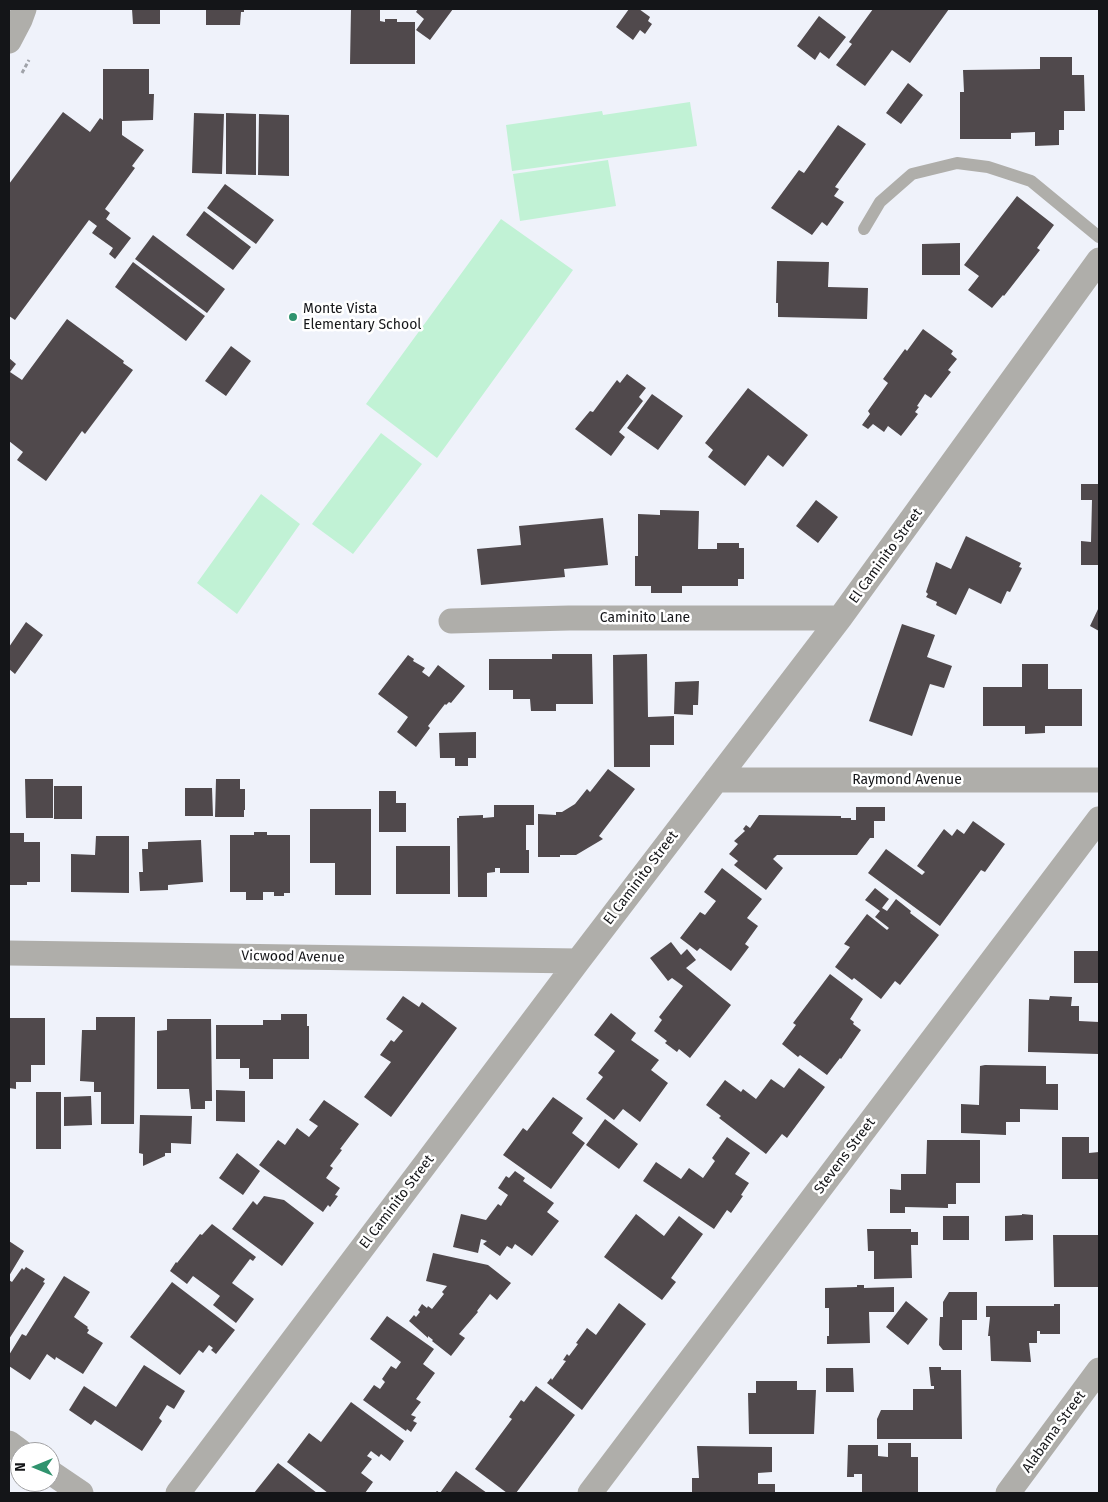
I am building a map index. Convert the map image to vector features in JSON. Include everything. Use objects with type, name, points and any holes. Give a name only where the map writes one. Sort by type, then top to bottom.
[{"type":"street","points":[[9,41],[24,9]]},
{"type":"street","name":"El Caminito Street","points":[[178,1493],[578,961],[840,618],[1099,260]]},
{"type":"street","name":"Caminito Lane","points":[[451,620],[840,618]]},
{"type":"street","name":"Raymond Avenue","points":[[716,780],[1099,780]]},
{"type":"street","name":"Stevens Street","points":[[590,1493],[1099,819]]},
{"type":"street","name":"Vicwood Avenue","points":[[9,953],[578,961]]},
{"type":"street","name":"Alabama Street","points":[[1008,1493],[1099,1370]]},
{"type":"street","points":[[60,1479],[81,1493]]},
{"type":"lane","points":[[864,228],[880,202],[912,174],[957,163],[988,168],[1031,180],[1099,237]]},
{"type":"green space","points":[[690,102],[697,146],[512,171],[506,125],[602,111],[603,115]]},
{"type":"green space","points":[[608,160],[616,206],[520,221],[513,174]]},
{"type":"green space","points":[[501,219],[573,270],[437,458],[366,404]]},
{"type":"green space","points":[[381,433],[422,464],[353,554],[312,524]]},
{"type":"green space","points":[[261,494],[300,524],[237,614],[197,583]]},
{"type":"building","points":[[132,9],[160,9],[160,24],[133,24]]},
{"type":"building","points":[[206,9],[244,9],[244,12],[241,12],[240,25],[206,25]]},
{"type":"building","points":[[351,9],[380,9],[380,21],[385,22],[385,19],[397,19],[397,22],[415,22],[415,64],[350,64]]},
{"type":"building","points":[[418,9],[453,9],[430,40],[416,30],[424,19],[416,12]]},
{"type":"building","points":[[629,9],[639,9],[650,17],[648,21],[652,24],[645,34],[640,30],[633,40],[616,27]]},
{"type":"building","points":[[873,9],[949,9],[910,63],[892,50],[865,86],[836,65],[852,44],[849,42]]},
{"type":"building","points":[[819,16],[846,37],[829,59],[820,52],[815,60],[797,46]]},
{"type":"building","points":[[1040,57],[1072,57],[1072,75],[1084,75],[1085,111],[1064,111],[1064,130],[1059,130],[1059,145],[1035,146],[1035,132],[1011,133],[1011,139],[960,139],[960,92],[964,92],[963,70],[1040,69]]},
{"type":"building","points":[[103,69],[149,69],[149,94],[154,94],[153,120],[122,121],[122,135],[144,150],[132,166],[135,168],[105,209],[110,213],[106,219],[131,238],[115,259],[109,254],[113,248],[92,233],[97,226],[89,220],[15,320],[9,316],[9,184],[63,112],[90,132],[100,118],[103,120]]},
{"type":"building","points":[[908,83],[923,95],[901,124],[886,113]]},
{"type":"building","points":[[194,113],[224,114],[222,174],[192,173]]},
{"type":"building","points":[[226,113],[256,114],[256,175],[226,174]]},
{"type":"building","points":[[259,114],[289,115],[289,176],[258,175]]},
{"type":"building","points":[[838,125],[866,144],[835,187],[839,189],[834,196],[844,202],[827,226],[822,222],[812,235],[771,208],[799,170],[804,173]]},
{"type":"building","points":[[225,184],[274,220],[256,244],[207,208]]},
{"type":"building","points":[[1017,196],[1054,225],[1037,248],[1040,250],[1004,296],[992,308],[968,290],[979,276],[964,265]]},
{"type":"building","points":[[204,211],[251,247],[233,270],[186,235]]},
{"type":"building","points":[[153,235],[225,289],[207,313],[135,259]]},
{"type":"building","points":[[960,243],[960,275],[922,275],[922,244]]},
{"type":"building","points":[[777,261],[829,262],[828,287],[868,288],[867,319],[778,317],[778,303],[776,303]]},
{"type":"building","points":[[133,262],[205,316],[186,341],[115,287]]},
{"type":"building","points":[[67,319],[124,361],[123,363],[133,370],[85,434],[82,431],[46,481],[17,460],[23,452],[9,441],[9,358],[16,364],[10,372],[22,380]]},
{"type":"building","points":[[923,329],[953,351],[951,354],[957,359],[948,370],[951,372],[931,398],[925,394],[917,406],[919,407],[915,412],[918,414],[901,436],[888,426],[884,432],[873,424],[868,429],[862,425],[870,414],[868,411],[888,383],[883,379],[905,349],[907,351]]},
{"type":"building","points":[[231,346],[251,361],[226,396],[205,381]]},
{"type":"building","points":[[627,374],[646,388],[639,397],[643,401],[619,432],[625,437],[611,456],[575,429],[590,411],[593,412],[617,380],[620,383]]},
{"type":"building","points":[[748,388],[808,435],[783,467],[768,455],[745,486],[708,457],[713,450],[705,443]]},
{"type":"building","points":[[652,394],[683,416],[658,450],[627,428]]},
{"type":"building","points":[[1081,484],[1099,484],[1099,565],[1081,565],[1081,541],[1091,542],[1092,500],[1081,500]]},
{"type":"building","points":[[816,500],[838,517],[818,543],[796,526]]},
{"type":"building","points":[[660,510],[699,511],[698,549],[717,549],[717,543],[739,543],[739,548],[744,548],[744,579],[738,579],[738,586],[682,586],[682,593],[651,593],[651,586],[635,586],[635,556],[638,556],[638,514],[660,515]]},
{"type":"building","points":[[603,518],[608,565],[564,569],[565,577],[481,585],[477,549],[521,545],[519,526]]},
{"type":"building","points":[[966,536],[1021,563],[1019,567],[1022,568],[1010,592],[1007,591],[1001,604],[969,588],[956,615],[936,605],[937,602],[926,597],[928,594],[926,592],[936,562],[951,569]]},
{"type":"building","points":[[1099,607],[1099,631],[1090,626]]},
{"type":"building","points":[[26,622],[43,635],[15,674],[9,669],[9,647]]},
{"type":"building","points":[[902,624],[935,635],[927,657],[952,666],[944,688],[930,684],[912,736],[869,721]]},
{"type":"building","points":[[552,654],[592,654],[593,704],[556,704],[556,711],[531,711],[530,699],[513,699],[513,690],[489,690],[489,659],[552,659]]},
{"type":"building","points":[[647,654],[648,717],[674,716],[674,745],[650,745],[650,767],[614,767],[613,655]]},
{"type":"building","points":[[408,655],[414,659],[413,661],[425,668],[422,672],[429,677],[438,665],[465,686],[451,703],[445,704],[428,726],[430,728],[416,747],[397,732],[408,717],[378,694]]},
{"type":"building","points":[[1022,664],[1048,664],[1048,689],[1082,689],[1082,726],[1045,726],[1045,733],[1025,734],[1025,726],[983,726],[983,687],[1022,687]]},
{"type":"building","points":[[699,681],[698,705],[693,705],[693,715],[674,714],[675,682]]},
{"type":"building","points":[[476,732],[476,758],[468,758],[468,766],[455,766],[455,758],[440,758],[439,733]]},
{"type":"building","points":[[608,769],[635,789],[599,836],[603,839],[576,855],[538,857],[538,814],[556,815],[556,812],[562,812],[575,804],[587,789],[590,792]]},
{"type":"building","points":[[25,779],[53,779],[53,818],[26,818]]},
{"type":"building","points":[[216,779],[240,779],[240,789],[245,789],[244,817],[215,817]]},
{"type":"building","points":[[54,786],[82,786],[82,819],[54,819]]},
{"type":"building","points":[[185,788],[212,788],[213,816],[185,816]]},
{"type":"building","points":[[379,791],[396,791],[396,803],[406,803],[406,832],[379,832]]},
{"type":"building","points":[[494,805],[534,805],[534,825],[526,825],[526,850],[529,850],[529,873],[500,873],[500,868],[495,868],[495,872],[487,873],[487,897],[458,897],[457,818],[459,816],[483,815],[483,818],[494,817]]},
{"type":"building","points":[[856,807],[885,807],[885,821],[874,821],[874,838],[870,838],[857,855],[777,855],[773,859],[783,868],[766,890],[734,865],[738,861],[729,854],[738,844],[734,841],[745,831],[743,829],[746,825],[750,828],[759,815],[841,816],[841,818],[856,820]]},
{"type":"building","points":[[310,809],[371,809],[371,895],[335,895],[335,863],[310,863]]},
{"type":"building","points":[[973,821],[1005,844],[985,872],[981,870],[940,926],[868,873],[886,849],[922,875],[925,872],[917,866],[944,829],[952,836],[957,829],[964,834]]},
{"type":"building","points":[[254,832],[267,832],[267,835],[290,835],[290,893],[284,893],[284,896],[274,896],[274,892],[263,892],[263,900],[246,900],[246,892],[230,892],[230,835],[254,835]]},
{"type":"building","points":[[9,833],[24,833],[24,842],[40,842],[40,882],[27,882],[27,885],[9,885]]},
{"type":"building","points":[[96,836],[129,836],[129,893],[71,892],[71,854],[95,855]]},
{"type":"building","points":[[201,840],[203,882],[168,885],[168,890],[140,891],[139,872],[143,872],[142,849],[148,849],[148,842]]},
{"type":"building","points":[[396,846],[450,846],[450,894],[396,894]]},
{"type":"building","points":[[722,868],[762,899],[747,918],[758,926],[745,944],[749,947],[731,971],[700,948],[697,951],[680,938],[700,912],[705,915],[716,901],[704,892]]},
{"type":"building","points":[[875,888],[889,899],[882,908],[887,911],[896,899],[911,911],[910,913],[939,935],[900,985],[895,981],[881,999],[854,978],[852,980],[835,967],[850,947],[844,944],[867,914],[887,930],[889,928],[875,917],[880,911],[865,900]]},
{"type":"building","points":[[671,942],[681,955],[687,949],[696,960],[686,968],[731,1005],[690,1058],[679,1049],[677,1052],[665,1043],[667,1041],[654,1031],[662,1020],[659,1017],[683,986],[672,978],[668,981],[650,958]]},
{"type":"building","points":[[1074,951],[1099,951],[1099,983],[1074,983]]},
{"type":"building","points":[[830,974],[863,999],[850,1019],[861,1030],[841,1059],[827,1075],[800,1055],[798,1057],[782,1044],[796,1025],[793,1023]]},
{"type":"building","points":[[403,996],[419,1007],[422,1002],[457,1028],[391,1117],[364,1097],[391,1062],[380,1055],[391,1040],[394,1042],[403,1031],[386,1019]]},
{"type":"building","points":[[1050,996],[1072,997],[1071,1006],[1079,1006],[1079,1021],[1099,1022],[1099,1054],[1028,1052],[1029,999],[1049,1000]]},
{"type":"building","points":[[611,1013],[636,1033],[631,1040],[659,1060],[651,1070],[668,1083],[640,1122],[623,1109],[614,1120],[586,1099],[603,1077],[598,1073],[615,1051],[594,1035]]},
{"type":"building","points":[[281,1014],[307,1014],[309,1059],[273,1059],[273,1079],[249,1079],[249,1068],[240,1068],[240,1059],[216,1059],[216,1025],[263,1025],[263,1020],[281,1020]]},
{"type":"building","points":[[96,1017],[135,1017],[134,1124],[101,1124],[101,1092],[94,1092],[94,1082],[80,1081],[82,1030],[96,1030]]},
{"type":"building","points":[[9,1018],[45,1018],[45,1065],[31,1065],[31,1082],[16,1082],[16,1089],[9,1088]]},
{"type":"building","points":[[167,1019],[211,1019],[212,1101],[205,1101],[205,1109],[191,1109],[189,1089],[157,1089],[157,1031],[167,1030]]},
{"type":"building","points":[[980,1066],[1046,1066],[1046,1084],[1058,1084],[1058,1110],[1020,1109],[1020,1122],[1006,1122],[1006,1135],[961,1133],[961,1104],[979,1105]]},
{"type":"building","points":[[799,1068],[825,1087],[787,1138],[782,1134],[766,1154],[719,1118],[721,1116],[706,1105],[725,1080],[741,1092],[743,1089],[756,1099],[771,1079],[784,1088]]},
{"type":"building","points":[[216,1090],[245,1091],[245,1122],[216,1121]]},
{"type":"building","points":[[36,1092],[61,1092],[61,1149],[36,1149]]},
{"type":"building","points":[[91,1096],[92,1125],[64,1126],[64,1097]]},
{"type":"building","points":[[553,1097],[583,1118],[572,1133],[585,1143],[551,1189],[503,1155],[523,1128],[527,1131]]},
{"type":"building","points":[[324,1100],[359,1124],[330,1166],[333,1168],[326,1178],[340,1188],[335,1195],[338,1196],[330,1207],[328,1205],[323,1212],[259,1165],[278,1140],[285,1145],[297,1128],[309,1137],[318,1126],[309,1120]]},
{"type":"building","points":[[140,1115],[192,1116],[191,1144],[171,1143],[171,1153],[165,1153],[165,1156],[143,1166],[143,1154],[139,1153]]},
{"type":"building","points":[[605,1119],[638,1144],[619,1169],[586,1145]]},
{"type":"building","points":[[727,1137],[750,1153],[735,1174],[749,1183],[741,1195],[743,1196],[731,1213],[727,1210],[714,1229],[643,1181],[656,1162],[681,1179],[689,1168],[703,1178],[715,1161],[712,1158]]},
{"type":"building","points":[[1062,1137],[1089,1137],[1089,1153],[1099,1152],[1099,1179],[1062,1179]]},
{"type":"building","points":[[927,1140],[980,1140],[980,1183],[956,1183],[956,1204],[948,1204],[948,1208],[905,1207],[905,1213],[890,1213],[890,1189],[901,1190],[901,1174],[926,1174]]},
{"type":"building","points":[[237,1153],[260,1171],[243,1195],[219,1178]]},
{"type":"building","points":[[515,1171],[525,1178],[523,1181],[554,1203],[547,1212],[559,1221],[532,1256],[515,1244],[512,1249],[507,1246],[500,1256],[483,1244],[487,1241],[481,1239],[478,1253],[453,1247],[461,1214],[486,1220],[498,1204],[501,1206],[508,1195],[498,1188],[506,1176],[509,1178]]},
{"type":"building","points":[[264,1196],[284,1200],[314,1223],[282,1266],[232,1229],[253,1201],[257,1205]]},
{"type":"building","points":[[636,1214],[664,1236],[679,1216],[703,1234],[671,1278],[676,1282],[662,1300],[604,1257]]},
{"type":"building","points":[[1033,1215],[1033,1240],[1005,1241],[1005,1216]]},
{"type":"building","points":[[943,1216],[969,1216],[969,1240],[943,1240]]},
{"type":"building","points":[[212,1224],[256,1257],[253,1261],[250,1259],[232,1283],[254,1299],[236,1323],[213,1305],[220,1296],[193,1276],[187,1284],[170,1271],[200,1234],[202,1235]]},
{"type":"building","points":[[867,1229],[911,1229],[911,1232],[918,1232],[918,1245],[911,1245],[912,1278],[874,1279],[874,1251],[868,1251]]},
{"type":"building","points":[[1053,1235],[1098,1235],[1098,1287],[1054,1287]]},
{"type":"building","points":[[9,1241],[24,1251],[9,1276]]},
{"type":"building","points":[[433,1253],[488,1265],[511,1283],[497,1300],[490,1294],[478,1312],[459,1334],[465,1338],[451,1356],[409,1321],[420,1312],[418,1310],[422,1304],[432,1309],[444,1294],[442,1292],[447,1286],[426,1281]]},
{"type":"building","points":[[26,1267],[45,1279],[43,1282],[45,1283],[9,1339],[9,1280],[12,1282],[22,1268],[24,1270]]},
{"type":"building","points":[[64,1276],[90,1292],[74,1317],[88,1327],[87,1333],[103,1343],[83,1374],[56,1357],[55,1360],[47,1354],[30,1380],[9,1366],[9,1355],[22,1334],[26,1336]]},
{"type":"building","points":[[172,1282],[235,1330],[216,1354],[209,1345],[203,1353],[199,1350],[180,1375],[130,1337]]},
{"type":"building","points":[[857,1285],[864,1285],[864,1288],[894,1287],[894,1312],[869,1312],[870,1343],[827,1344],[827,1336],[829,1336],[829,1308],[825,1308],[825,1288],[857,1287]]},
{"type":"building","points":[[949,1292],[977,1292],[977,1320],[962,1320],[962,1350],[943,1350],[939,1345],[940,1317],[943,1317],[943,1302]]},
{"type":"building","points":[[906,1301],[928,1319],[908,1345],[886,1327]]},
{"type":"building","points":[[619,1303],[646,1324],[582,1410],[547,1383],[551,1378],[552,1380],[566,1361],[563,1360],[567,1354],[569,1356],[578,1344],[576,1343],[587,1328],[596,1335]]},
{"type":"building","points":[[1054,1304],[1060,1304],[1060,1334],[1040,1334],[1040,1331],[1037,1331],[1037,1343],[1029,1343],[1031,1362],[991,1361],[990,1336],[988,1336],[990,1317],[986,1317],[986,1306],[1054,1306]]},
{"type":"building","points":[[387,1316],[434,1349],[423,1364],[435,1373],[416,1399],[421,1402],[411,1415],[416,1417],[413,1421],[417,1423],[411,1432],[407,1429],[406,1431],[363,1400],[374,1385],[380,1389],[385,1382],[382,1379],[391,1366],[396,1369],[401,1362],[370,1339]]},
{"type":"building","points":[[144,1365],[185,1391],[174,1409],[167,1405],[159,1418],[162,1421],[142,1451],[95,1420],[91,1425],[69,1410],[84,1386],[116,1407]]},
{"type":"building","points":[[929,1367],[941,1367],[941,1370],[961,1370],[962,1439],[877,1439],[877,1419],[881,1410],[913,1410],[913,1389],[934,1389],[934,1386],[931,1386]]},
{"type":"building","points":[[826,1368],[853,1368],[854,1392],[826,1392]]},
{"type":"building","points":[[756,1381],[797,1381],[797,1390],[816,1390],[814,1434],[749,1434],[748,1393],[756,1393]]},
{"type":"building","points":[[536,1386],[575,1415],[516,1493],[507,1493],[475,1469],[512,1419],[509,1417],[521,1400],[524,1402]]},
{"type":"building","points":[[351,1402],[404,1441],[390,1461],[381,1454],[379,1457],[371,1451],[367,1456],[372,1459],[361,1473],[373,1482],[365,1493],[328,1493],[287,1462],[309,1433],[321,1442]]},
{"type":"building","points":[[888,1443],[911,1443],[911,1457],[918,1457],[918,1493],[862,1493],[862,1474],[854,1474],[854,1477],[847,1477],[848,1445],[878,1445],[878,1456],[888,1457]]},
{"type":"building","points":[[697,1446],[772,1447],[772,1472],[758,1473],[758,1484],[775,1484],[775,1493],[692,1493],[692,1478],[699,1478]]},
{"type":"building","points":[[278,1463],[317,1493],[254,1493]]},
{"type":"building","points":[[456,1471],[487,1493],[440,1493]]},
{"type":"place","name":"Monte Vista Elementary School","points":[[293,317]]}]
